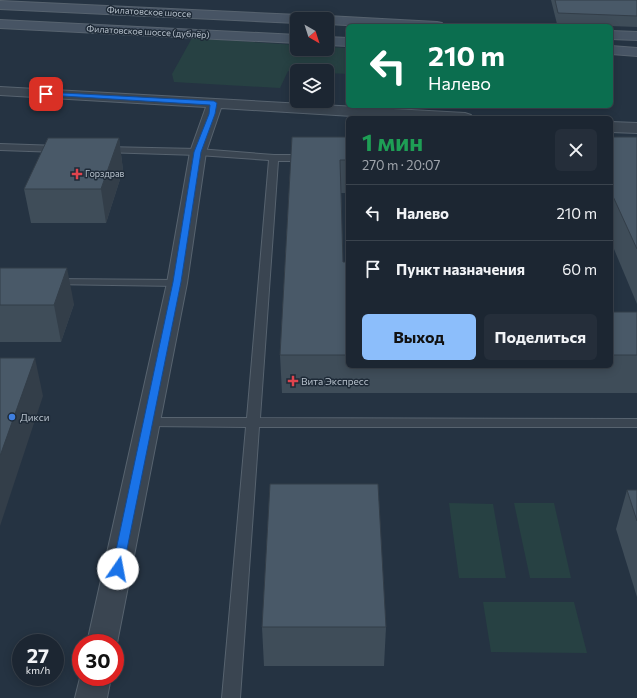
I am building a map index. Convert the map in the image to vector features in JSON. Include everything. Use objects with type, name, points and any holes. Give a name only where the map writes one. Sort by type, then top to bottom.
[{"type":"street","name":"Филатовское шоссе","points":[[0,5],[290,19]]},
{"type":"street","points":[[334,20],[400,24]]},
{"type":"street","name":"Филатовское шоссе (дублёр)","points":[[0,24],[290,40]]},
{"type":"street","points":[[334,25],[346,26]]},
{"type":"street","points":[[613,35],[637,36]]},
{"type":"street","points":[[334,41],[346,42]]},
{"type":"street","points":[[613,50],[637,52]]},
{"type":"street","points":[[613,55],[637,56]]},
{"type":"street","points":[[0,91],[432,116]]},
{"type":"street","points":[[104,634],[177,282],[198,152],[212,114],[214,103]]},
{"type":"street","points":[[613,126],[637,128]]},
{"type":"street","points":[[91,698],[93,686]]},
{"type":"lane","points":[[0,148],[65,149]]},
{"type":"lane","points":[[96,150],[198,152],[274,158],[319,158]]},
{"type":"lane","points":[[231,698],[274,158]]},
{"type":"lane","points":[[39,282],[177,282]]},
{"type":"lane","points":[[148,422],[637,423]]},
{"type":"green space","points":[[192,38],[290,45],[290,56],[334,56],[334,47],[346,48],[346,74],[334,73],[334,64],[290,64],[290,71],[288,71],[280,88],[174,82],[172,74]]},
{"type":"green space","points":[[449,503],[493,504],[506,578],[459,578]]},
{"type":"green space","points":[[514,503],[554,503],[571,578],[530,578]]},
{"type":"green space","points":[[483,602],[574,602],[587,653],[491,652]]},
{"type":"building","points":[[555,0],[637,0],[637,16],[558,13]]},
{"type":"building","points":[[292,137],[346,137],[346,160],[340,160],[343,262],[346,262],[346,355],[280,355]]},
{"type":"building","points":[[613,137],[637,137],[637,249],[613,196]]},
{"type":"building","points":[[48,138],[119,138],[101,189],[24,189]]},
{"type":"building","points":[[0,268],[67,268],[54,305],[0,305]]},
{"type":"building","points":[[613,312],[637,312],[637,355],[613,355]]},
{"type":"building","points":[[0,358],[35,358],[0,456]]},
{"type":"building","points":[[270,484],[378,484],[386,627],[262,627]]},
{"type":"building","points":[[627,490],[637,490],[637,521]]},
{"type":"place","name":"Горздрав","points":[[77,174]]},
{"type":"place","name":"Вита Экспресс","points":[[293,381]]},
{"type":"place","name":"Дикси","points":[[12,417]]},
{"type":"route","points":[[46,94],[214,103],[212,114],[198,152],[177,282],[118,569]]}]
